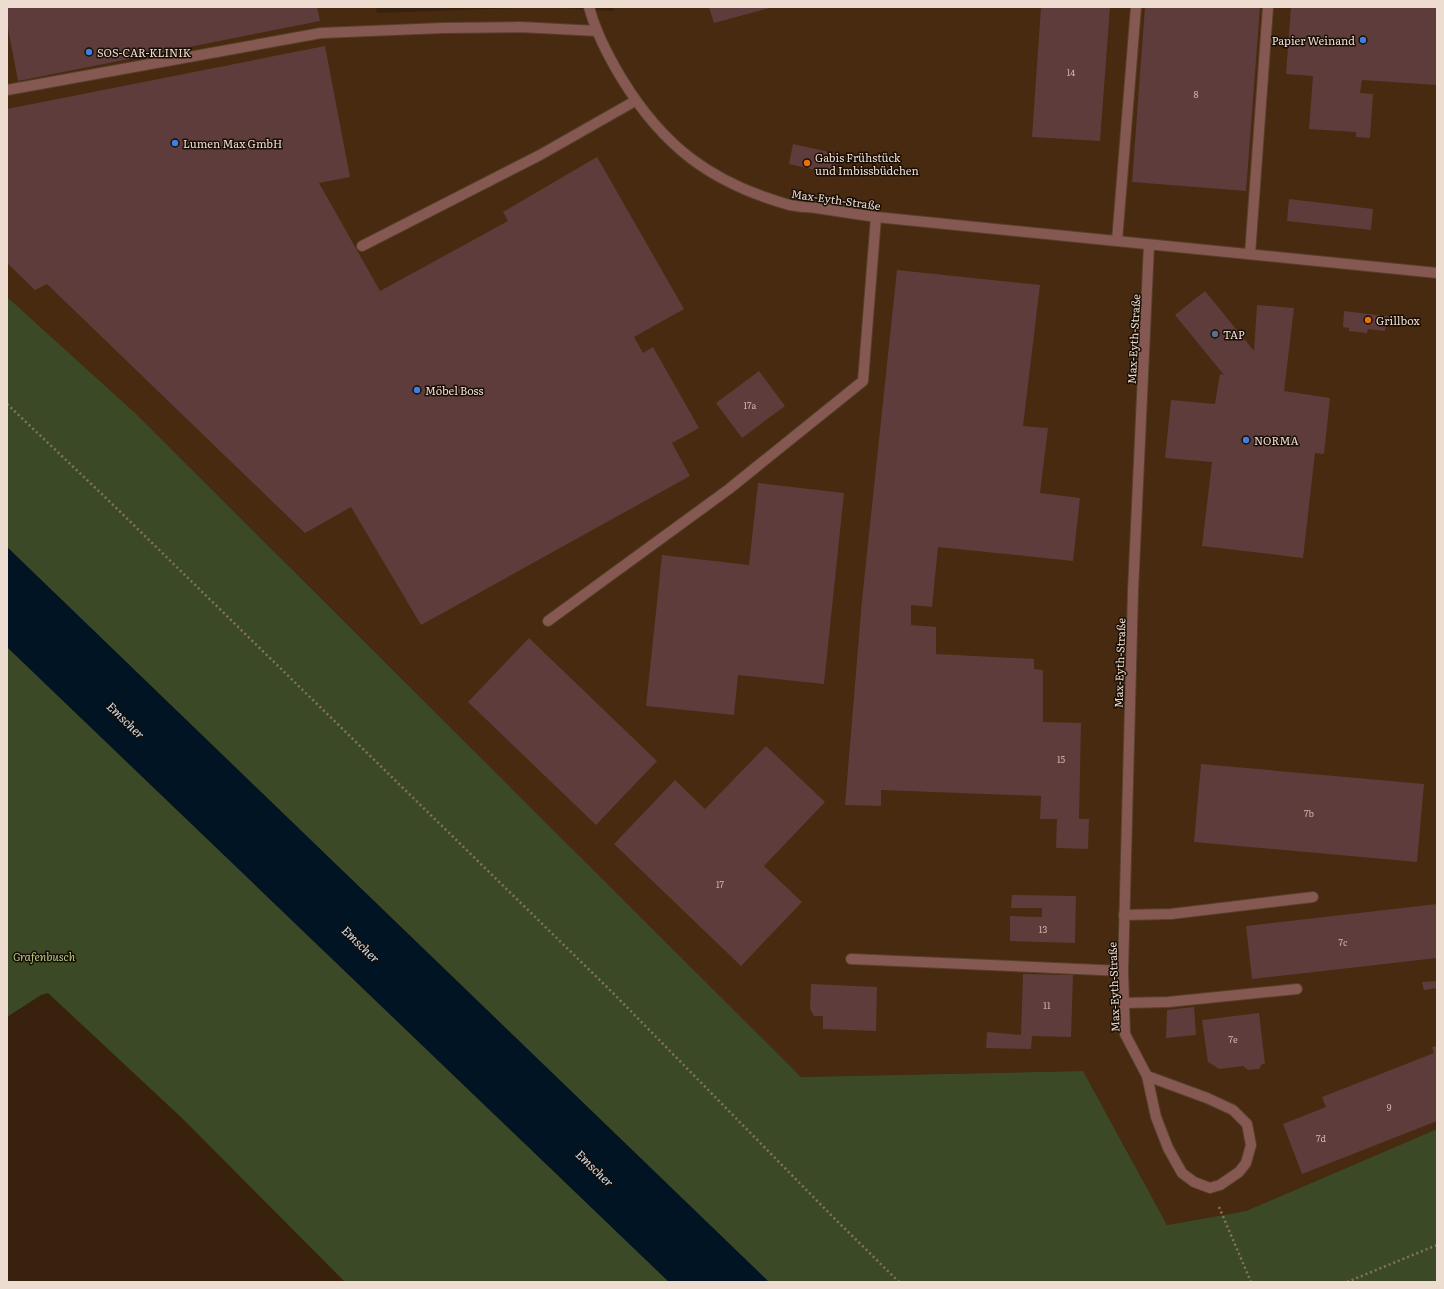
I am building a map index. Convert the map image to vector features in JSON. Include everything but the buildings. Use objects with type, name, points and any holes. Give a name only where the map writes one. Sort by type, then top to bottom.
[{"type":"street","name":"Max-Eyth-Straße","points":[[589,7],[597,31],[613,64],[635,101],[654,124],[680,150],[704,169],[738,188],[787,205],[876,217],[1437,273]]},
{"type":"street","points":[[1117,241],[1136,7]]},
{"type":"street","points":[[1250,254],[1268,7]]},
{"type":"street","points":[[7,90],[321,33],[443,28],[520,27],[597,31]]},
{"type":"street","points":[[362,246],[540,155],[635,101]]},
{"type":"street","points":[[548,621],[729,489],[863,381],[876,217]]},
{"type":"street","name":"Max-Eyth-Straße","points":[[1149,244],[1133,591],[1124,915],[1123,1003],[1125,1034],[1146,1076],[1156,1117],[1168,1148],[1182,1173],[1194,1182],[1210,1188]]},
{"type":"street","points":[[1124,915],[1171,914],[1313,897]]},
{"type":"street","points":[[851,959],[1123,971]]},
{"type":"street","points":[[1123,1003],[1168,1002],[1297,988]]},
{"type":"street","points":[[1146,1076],[1207,1098],[1233,1110],[1247,1124],[1251,1145],[1246,1163],[1230,1180],[1210,1188]]},
{"type":"path","points":[[7,404],[105,497],[612,992],[899,1282]]},
{"type":"path","points":[[1210,1188],[1251,1282]]},
{"type":"path","points":[[1347,1282],[1437,1245]]},
{"type":"shaded area","points":[[7,7],[376,7],[377,13],[546,7],[614,11],[613,7],[1437,7],[1437,1129],[1246,1211],[1167,1225],[1083,1071],[801,1077],[153,432],[7,298]]},
{"type":"green space","points":[[7,297],[135,413],[801,1077],[1083,1071],[1167,1225],[1246,1211],[1437,1129],[1437,1282],[769,1282],[7,547]]},
{"type":"green space","name":"Grafenbusch","points":[[7,647],[669,1282],[345,1282],[183,1119],[48,993],[41,995],[7,1017]]},
{"type":"water","name":"Emscher","points":[[7,547],[769,1282],[669,1282],[7,647]]},
{"type":"place","name":"Papier Weinand","points":[[1363,40]]},
{"type":"place","name":"SOS-CAR-KLINIK","points":[[89,52]]},
{"type":"place","name":"Lumen Max GmbH","points":[[175,143]]},
{"type":"place","name":"Gabis Frühstück und Imbissbüdchen","points":[[807,163]]},
{"type":"place","name":"Grillbox","points":[[1368,320]]},
{"type":"place","name":"TAP","points":[[1215,334]]},
{"type":"place","name":"Möbel Boss","points":[[417,390]]},
{"type":"place","name":"NORMA","points":[[1246,440]]}]
